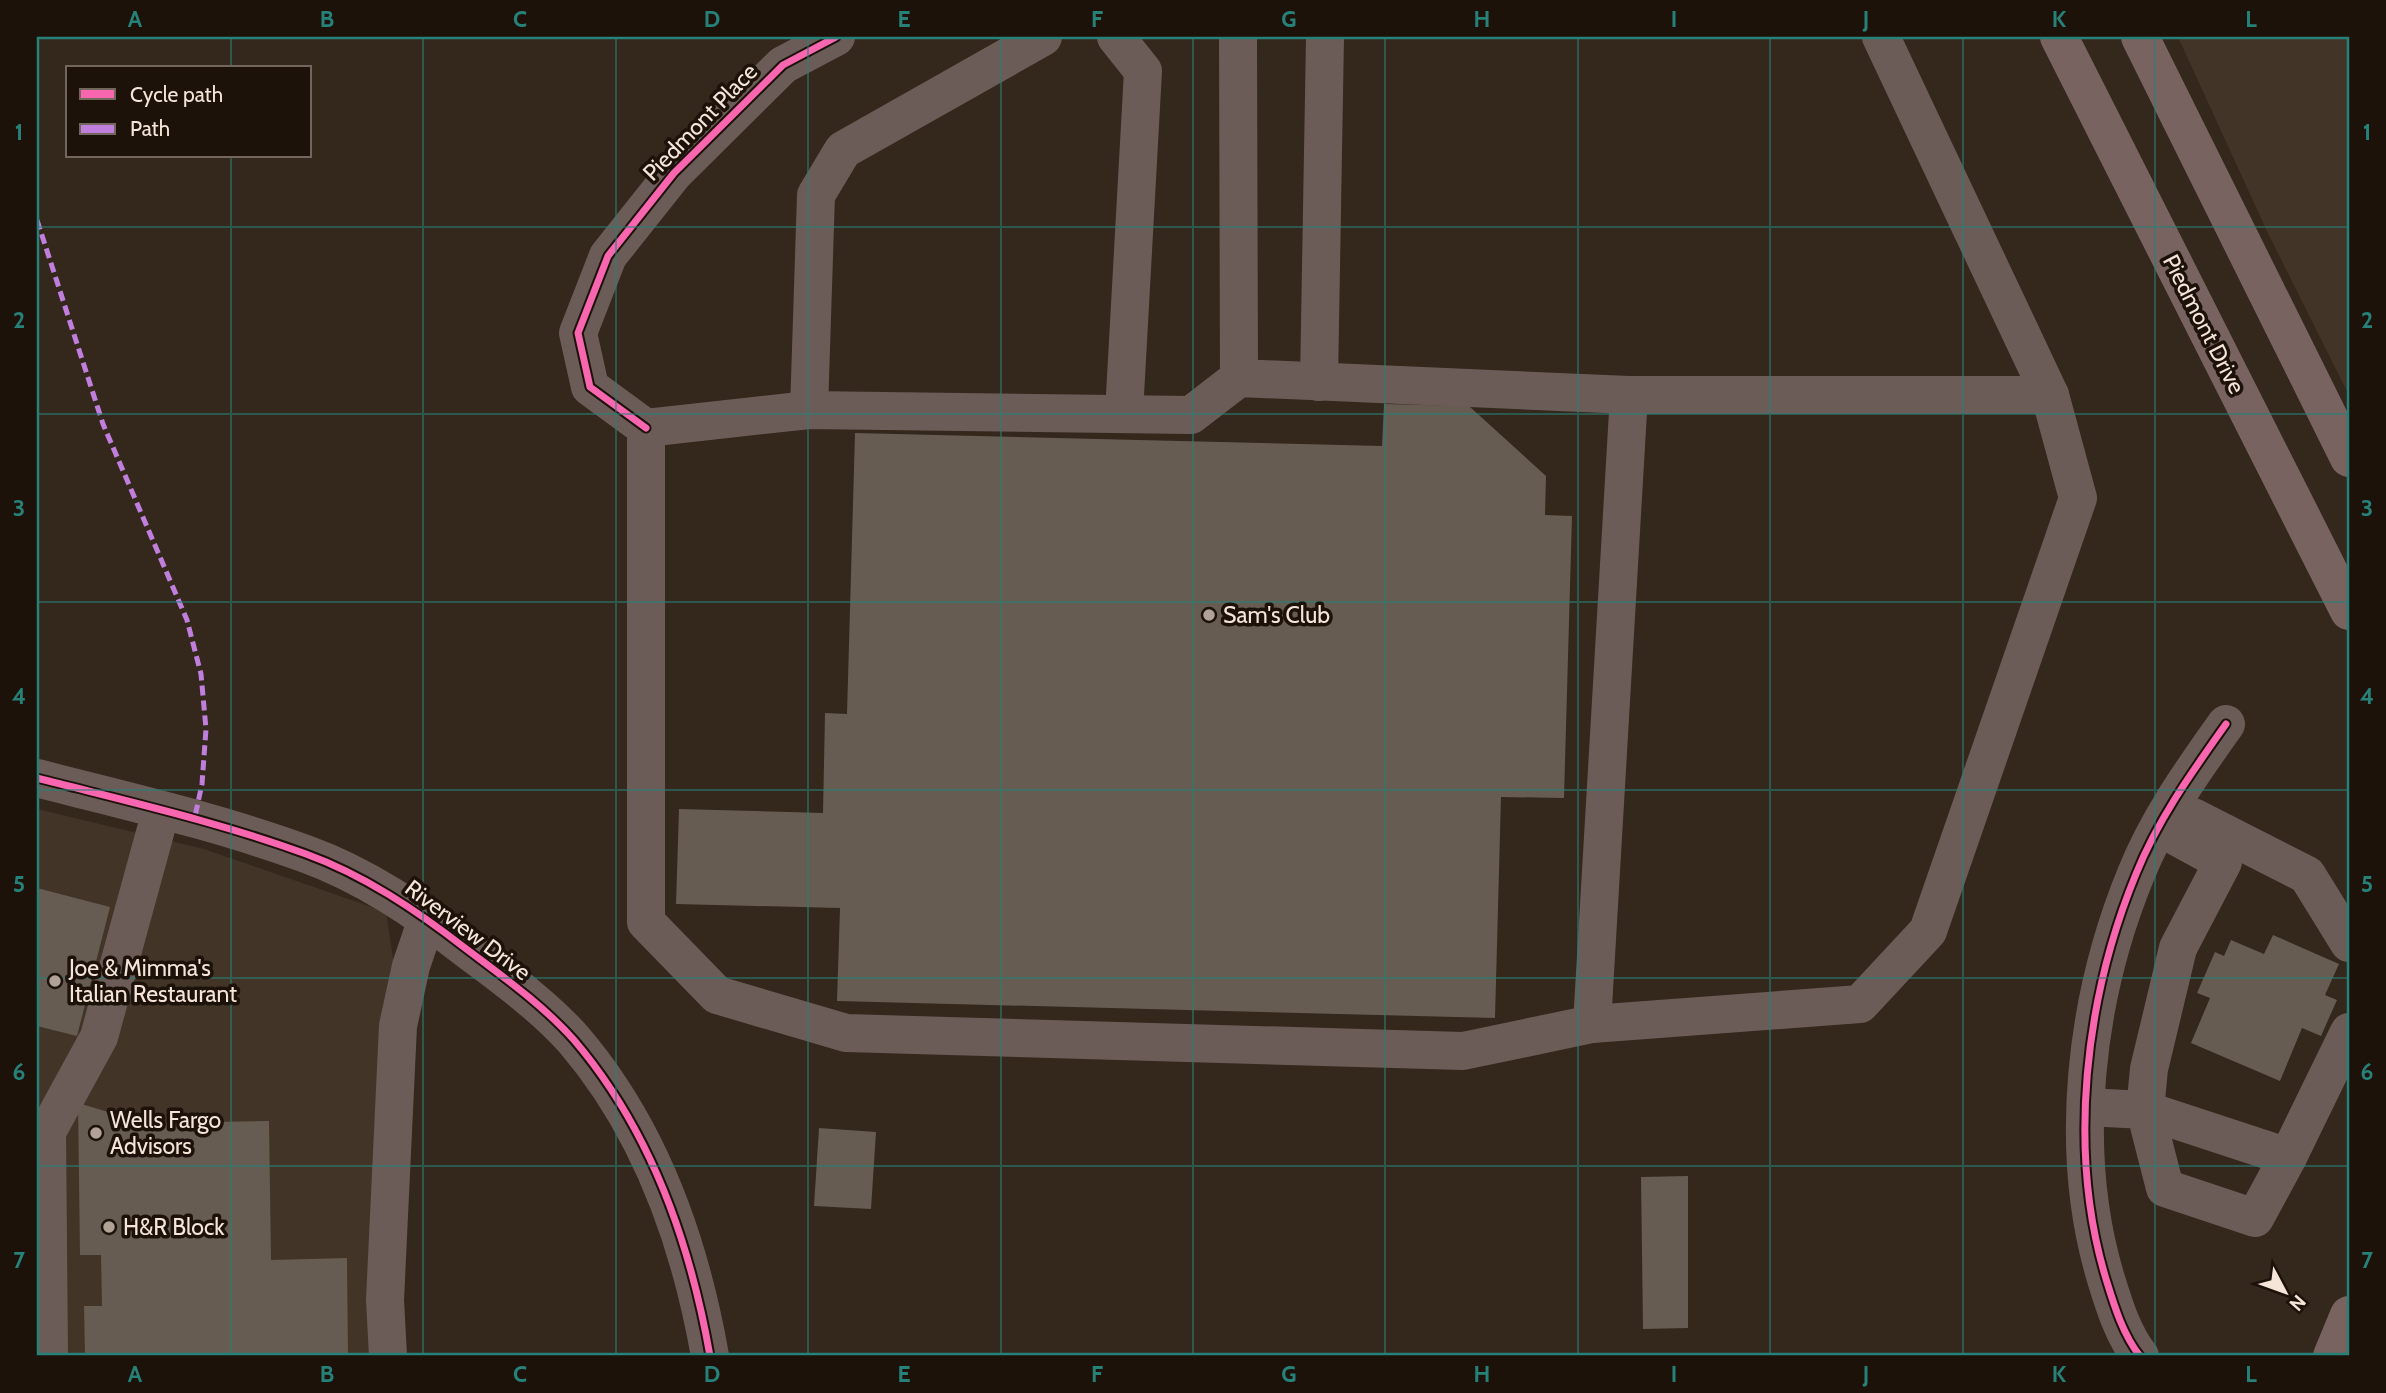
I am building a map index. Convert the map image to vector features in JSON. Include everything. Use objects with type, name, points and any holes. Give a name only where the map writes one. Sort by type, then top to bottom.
[{"type":"main road","name":"Piedmont Drive","points":[[2059,37],[2349,611]]},
{"type":"main road","points":[[2140,37],[2349,458]]},
{"type":"main road","points":[[2332,1356],[2348,1318]]},
{"type":"street","name":"Piedmont Place","points":[[646,428],[590,387],[578,333],[608,256],[674,173],[783,65],[836,37]]},
{"type":"street","points":[[809,410],[816,195],[843,150],[1043,37]]},
{"type":"street","points":[[1116,37],[1143,71],[1124,413]]},
{"type":"street","points":[[1238,37],[1239,378]]},
{"type":"street","points":[[1319,382],[1325,37]]},
{"type":"street","points":[[1881,37],[2050,395],[2078,498],[1928,931],[1860,1004],[1592,1024],[1463,1051],[846,1033],[717,995],[646,922],[646,428],[809,410],[1191,415],[1239,378],[1629,395],[2050,395]]},
{"type":"street","points":[[1592,1024],[1629,395]]},
{"type":"street","points":[[2134,1354],[2113,1304],[2094,1241],[2087,1181],[2086,1107],[2096,1014],[2113,936],[2136,872],[2164,816],[2226,724]]},
{"type":"street","name":"Riverview Drive","points":[[37,778],[307,854],[369,883],[427,919],[510,983],[573,1039],[616,1097],[652,1160],[682,1238],[701,1307],[710,1356]]},
{"type":"street","points":[[49,1356],[42,1200],[47,1132],[99,1037],[161,811]]},
{"type":"street","points":[[2164,816],[2307,875],[2349,943]]},
{"type":"street","points":[[2164,816],[2222,862],[2178,948],[2149,1069],[2145,1110],[2165,1188],[2255,1218],[2349,1032]]},
{"type":"street","points":[[387,1356],[386,1300],[398,1026],[411,965],[427,919]]},
{"type":"street","points":[[2086,1107],[2145,1110],[2288,1157]]},
{"type":"shaded area","points":[[2178,37],[2349,37],[2349,395],[2266,229]]},
{"type":"shaded area","points":[[37,809],[204,849],[386,912],[395,971],[372,1356],[37,1356]]},
{"type":"building","name":"Sam's Club","points":[[1384,404],[1469,406],[1546,476],[1545,515],[1572,516],[1564,798],[1501,797],[1495,1018],[837,1001],[840,908],[676,904],[679,809],[823,813],[825,713],[847,714],[855,433],[1382,446]]},
{"type":"building","points":[[37,888],[110,907],[77,1036],[37,1026]]},
{"type":"building","points":[[2273,935],[2339,964],[2325,995],[2337,1000],[2321,1036],[2302,1028],[2280,1081],[2191,1043],[2210,998],[2197,993],[2215,952],[2224,956],[2231,940],[2264,954]]},
{"type":"building","points":[[78,1103],[145,1123],[269,1121],[271,1260],[347,1258],[348,1356],[85,1356],[84,1306],[102,1306],[101,1255],[80,1255]]},
{"type":"building","points":[[819,1128],[876,1132],[871,1209],[814,1206]]},
{"type":"building","points":[[1688,1176],[1688,1328],[1643,1329],[1641,1177]]},
{"type":"marked path","points":[[37,220],[103,424],[187,620],[201,674],[206,729],[202,784],[194,821]]},
{"type":"cycle path","points":[[646,428],[590,387],[578,333],[608,256],[674,173],[783,65],[836,37]]},
{"type":"cycle path","points":[[2140,1356],[2116,1309],[2094,1230],[2087,1179],[2085,1127],[2087,1075],[2094,1023],[2104,971],[2136,874],[2176,796],[2226,724]]},
{"type":"cycle path","points":[[37,778],[273,842],[348,872],[408,907],[536,1003],[574,1040],[601,1074],[645,1149],[678,1229],[702,1313],[710,1356]]},
{"type":"place","name":"Sam's Club","points":[[1209,615]]},
{"type":"place","name":"Joe & Mimma's Italian Restaurant","points":[[55,981]]},
{"type":"place","name":"Wells Fargo Advisors","points":[[96,1133]]},
{"type":"place","name":"H&R Block","points":[[109,1227]]}]
